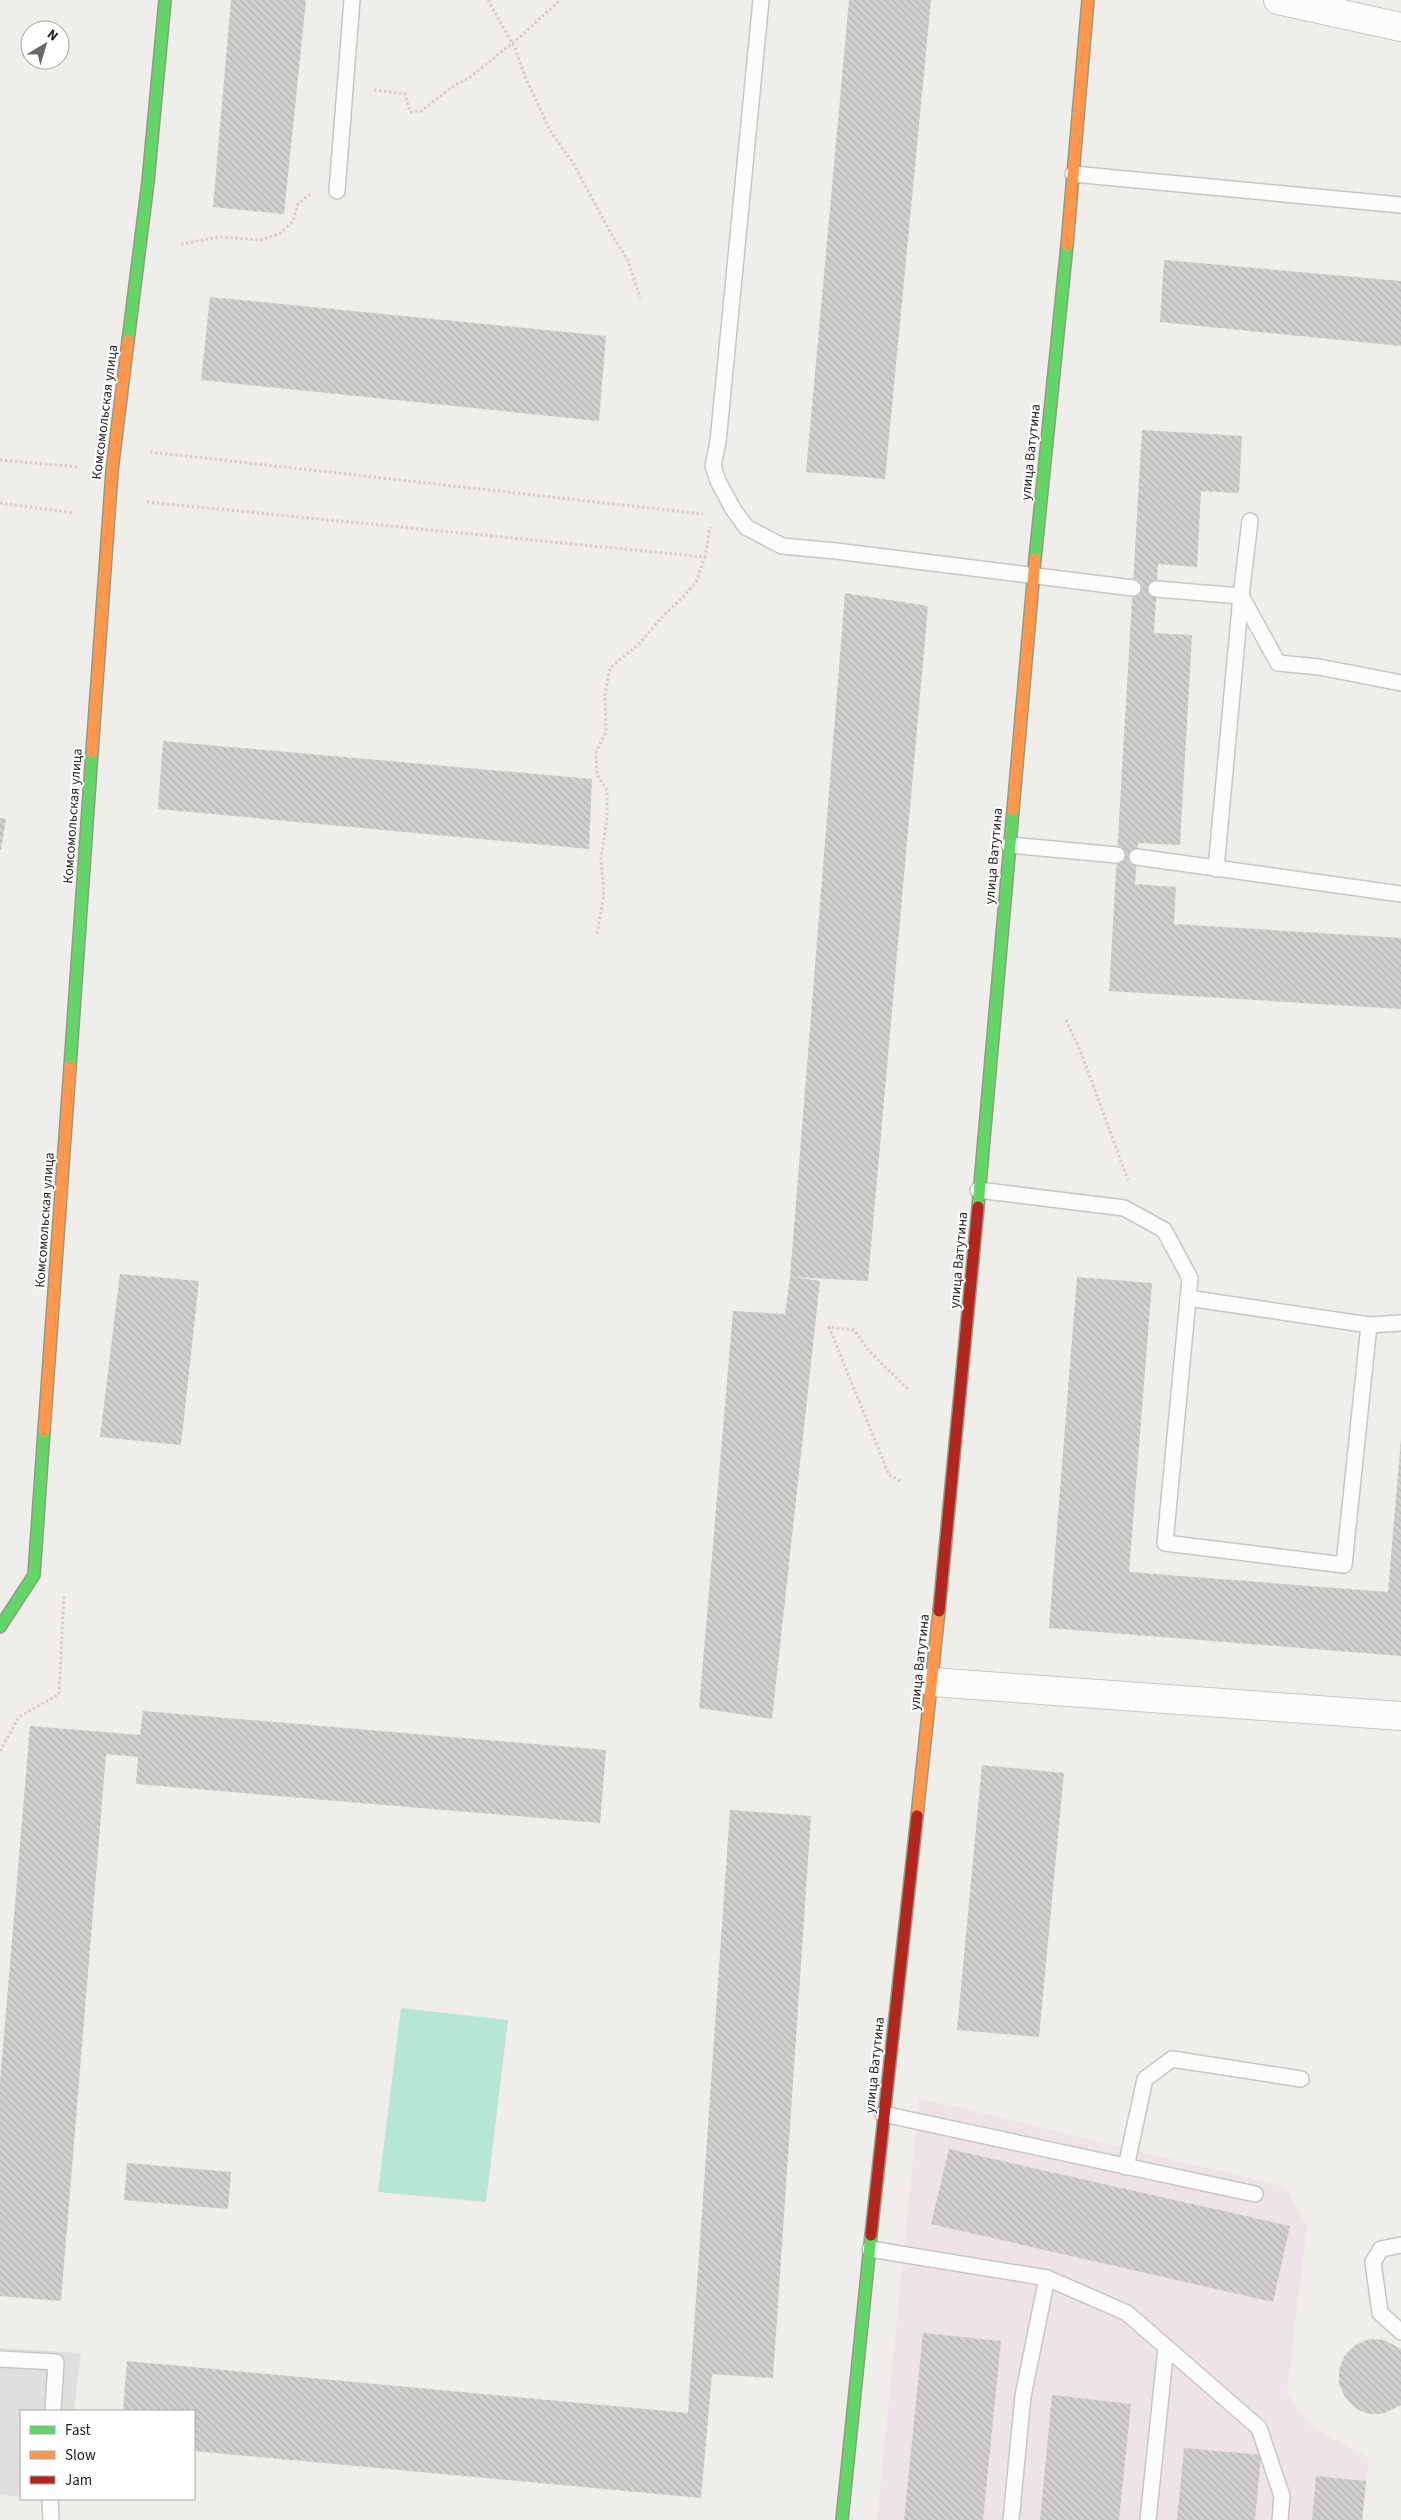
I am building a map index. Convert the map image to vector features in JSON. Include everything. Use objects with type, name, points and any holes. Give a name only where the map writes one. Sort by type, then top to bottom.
[{"type":"street","name":"Комсомольская улица","points":[[0,1627],[34,1575],[108,517],[148,182],[165,0]]},
{"type":"street","name":"улица Ватутина","points":[[842,2520],[883,2114],[932,1682],[973,1265],[1032,576],[1073,174],[1088,0]]},
{"type":"street","points":[[1278,0],[1401,27]]},
{"type":"street","points":[[932,1682],[1401,1716]]},
{"type":"lane","points":[[338,186],[352,0]]},
{"type":"lane","points":[[761,0],[718,442],[713,466],[718,481],[746,527],[782,546],[836,550],[1133,588]]},
{"type":"lane","points":[[1073,174],[1401,205]]},
{"type":"lane","points":[[1216,869],[1241,596],[1250,521]]},
{"type":"lane","points":[[1156,589],[1241,596]]},
{"type":"lane","points":[[1241,596],[1278,663],[1319,667],[1401,683]]},
{"type":"lane","points":[[1010,845],[1117,855]]},
{"type":"lane","points":[[1136,857],[1401,894]]},
{"type":"lane","points":[[978,1190],[1124,1208],[1164,1230],[1190,1278],[1165,1543],[1344,1565],[1369,1325]]},
{"type":"lane","points":[[1188,1298],[1369,1325],[1401,1323]]},
{"type":"lane","points":[[1126,2167],[1145,2079],[1172,2059],[1301,2079]]},
{"type":"lane","points":[[883,2114],[1255,2194]]},
{"type":"lane","points":[[1401,2245],[1381,2249],[1373,2262],[1380,2314],[1401,2332]]},
{"type":"lane","points":[[870,2249],[1047,2278],[1127,2313],[1259,2428],[1282,2496],[1280,2520]]},
{"type":"lane","points":[[1011,2520],[1023,2396],[1047,2278]]},
{"type":"lane","points":[[1148,2520],[1166,2347]]},
{"type":"lane","points":[[0,2359],[56,2362],[53,2410]]},
{"type":"lane","points":[[50,2500],[51,2520]]},
{"type":"path","points":[[488,0],[512,44],[551,132],[573,163],[613,237],[628,260],[640,298]]},
{"type":"path","points":[[345,86],[405,94],[410,112],[421,110],[455,85],[469,78],[512,44],[560,0]]},
{"type":"path","points":[[181,244],[219,237],[261,240],[281,233],[293,221],[298,204],[313,192],[338,186]]},
{"type":"path","points":[[149,452],[711,515]]},
{"type":"path","points":[[0,460],[112,471]]},
{"type":"path","points":[[147,502],[705,558]]},
{"type":"path","points":[[0,504],[108,517]]},
{"type":"path","points":[[597,934],[604,895],[601,858],[607,818],[607,790],[597,775],[596,752],[606,732],[605,693],[610,668],[639,644],[696,582],[705,558],[710,523]]},
{"type":"path","points":[[1066,1020],[1080,1050],[1106,1123],[1144,1218]]},
{"type":"path","points":[[900,1481],[889,1476],[829,1327],[854,1330],[869,1351],[908,1389]]},
{"type":"path","points":[[0,1751],[19,1716],[59,1694],[64,1594]]},
{"type":"shaded area","points":[[919,2098],[1286,2187],[1307,2227],[1287,2393],[1312,2427],[1369,2458],[1363,2520],[877,2520]]},
{"type":"shaded area","points":[[0,2348],[81,2353],[74,2410],[20,2410],[20,2497],[0,2495]]},
{"type":"green space","points":[[401,2008],[508,2020],[486,2202],[378,2192]]},
{"type":"building","points":[[231,0],[306,0],[284,214],[213,207]]},
{"type":"building","points":[[849,0],[931,0],[885,479],[806,472]]},
{"type":"building","points":[[1164,260],[1401,281],[1401,346],[1160,322]]},
{"type":"building","points":[[210,297],[606,336],[599,421],[201,380]]},
{"type":"building","points":[[1142,430],[1242,436],[1239,493],[1201,491],[1197,567],[1158,564],[1154,633],[1192,635],[1180,845],[1138,843],[1135,884],[1176,887],[1174,924],[1401,938],[1401,1009],[1109,991]]},
{"type":"building","points":[[845,593],[928,606],[868,1281],[794,1277],[820,1281],[772,1719],[699,1708],[733,1311],[785,1314],[790,1277]]},
{"type":"building","points":[[163,741],[592,779],[589,849],[158,809]]},
{"type":"building","points":[[0,818],[6,819],[1,850],[0,850]]},
{"type":"building","points":[[120,1274],[199,1281],[181,1445],[100,1437]]},
{"type":"building","points":[[1077,1277],[1152,1283],[1129,1572],[1388,1592],[1401,1438],[1401,1656],[1049,1628]]},
{"type":"building","points":[[143,1711],[606,1750],[600,1823],[136,1784],[138,1757],[106,1754],[61,2301],[0,2296],[0,2082],[30,1726],[140,1735]]},
{"type":"building","points":[[982,1765],[1064,1773],[1039,2037],[957,2030]]},
{"type":"building","points":[[730,1810],[811,1816],[773,2378],[712,2374],[701,2498],[195,2451],[195,2410],[123,2410],[127,2361],[688,2413]]},
{"type":"building","points":[[949,2149],[1290,2226],[1273,2302],[931,2224]]},
{"type":"building","points":[[127,2163],[231,2172],[228,2209],[124,2200]]},
{"type":"building","points":[[923,2333],[1001,2341],[983,2520],[904,2520]]},
{"type":"building","points":[[1369,2339],[1384,2340],[1401,2349],[1401,2405],[1383,2414],[1368,2414],[1355,2408],[1345,2397],[1339,2384],[1339,2369],[1345,2355],[1355,2345]]},
{"type":"building","points":[[1052,2395],[1131,2404],[1119,2520],[1040,2520]]},
{"type":"building","points":[[1184,2448],[1261,2455],[1255,2520],[1177,2520]]},
{"type":"building","points":[[1316,2476],[1366,2481],[1362,2520],[1312,2520]]},
{"type":"traffic: fast","points":[[128,341],[148,182],[165,0]]},
{"type":"traffic: fast","points":[[1035,559],[1067,245]]},
{"type":"traffic: fast","points":[[70,1067],[92,752]]},
{"type":"traffic: fast","points":[[978,1207],[1013,810]]},
{"type":"traffic: fast","points":[[0,1627],[34,1575],[44,1431]]},
{"type":"traffic: fast","points":[[842,2520],[871,2235]]},
{"type":"traffic: slow","points":[[1067,245],[1088,0]]},
{"type":"traffic: slow","points":[[92,752],[112,471],[128,341]]},
{"type":"traffic: slow","points":[[1013,810],[1035,559]]},
{"type":"traffic: slow","points":[[44,1431],[70,1067]]},
{"type":"traffic: slow","points":[[917,1816],[939,1611]]},
{"type":"traffic: jam","points":[[939,1611],[978,1207]]},
{"type":"traffic: jam","points":[[871,2235],[917,1816]]}]
